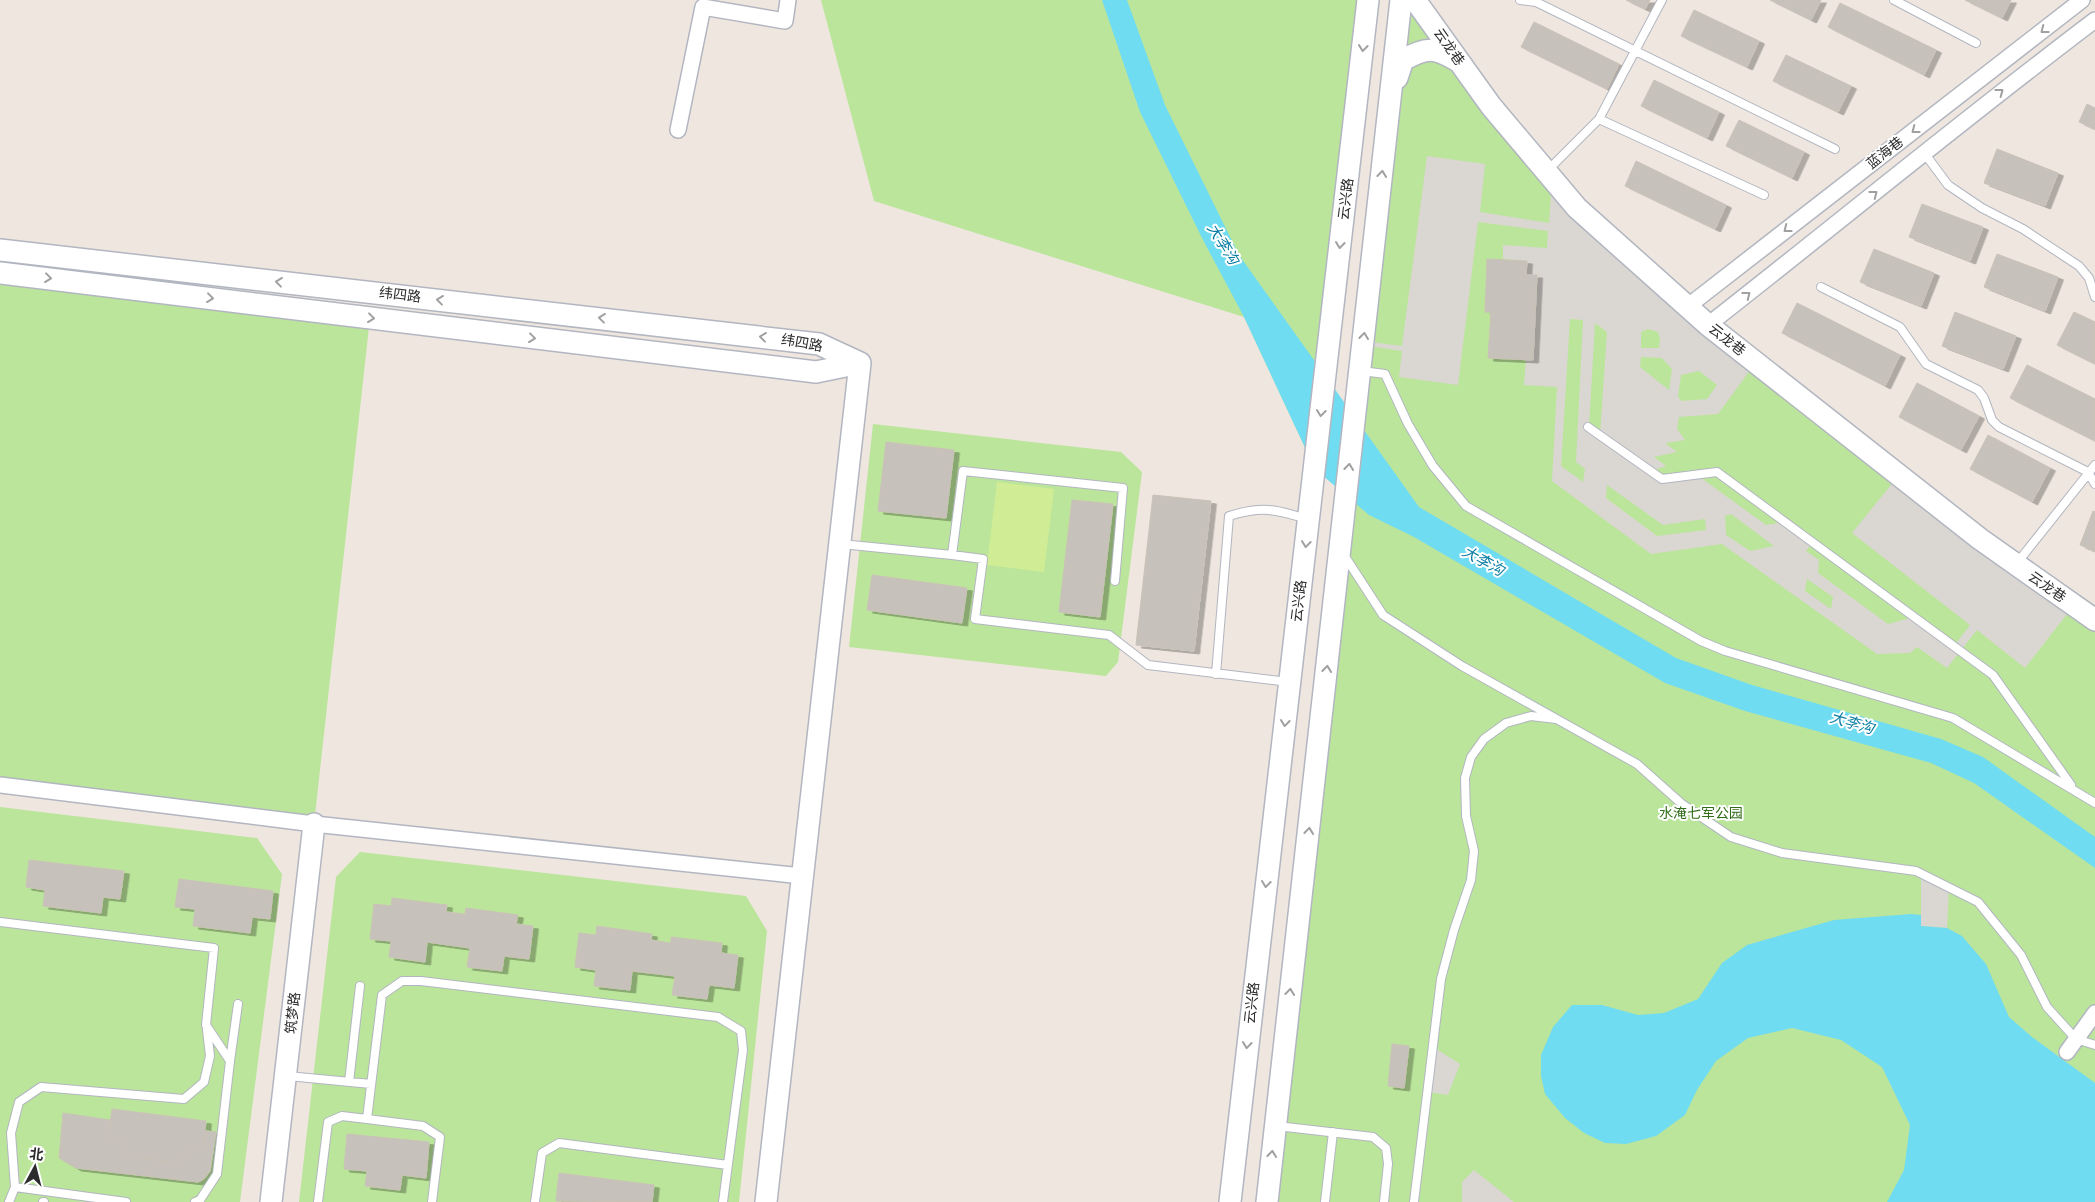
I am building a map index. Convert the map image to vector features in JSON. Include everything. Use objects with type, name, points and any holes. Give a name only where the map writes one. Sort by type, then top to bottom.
[{"type":"street","points":[[678,130],[703,7],[785,21],[788,0]]},
{"type":"street","name":"云兴路","points":[[1230,1202],[1368,0]]},
{"type":"street","points":[[1267,1202],[1401,0]]},
{"type":"street","name":"云龙巷","points":[[1415,0],[1491,106],[1577,208],[1708,325],[1980,539],[2095,620]]},
{"type":"street","name":"蓝海巷","points":[[1687,307],[2082,0]]},
{"type":"street","name":"蓝海巷","points":[[1708,325],[1925,154],[1991,99],[2095,20]]},
{"type":"street","points":[[1391,95],[1403,60],[1418,52],[1438,50],[1460,63]]},
{"type":"street","name":"纬四路","points":[[0,250],[819,344],[860,363]]},
{"type":"street","name":"纬四路","points":[[0,272],[816,372],[860,363]]},
{"type":"street","points":[[766,1202],[860,363]]},
{"type":"street","points":[[0,785],[314,824],[802,876]]},
{"type":"street","name":"筑梦路","points":[[271,1202],[314,824]]},
{"type":"street","points":[[2067,1052],[2095,1013]]},
{"type":"lane","points":[[1520,0],[1536,2],[1836,149]]},
{"type":"lane","points":[[1546,172],[1599,119],[1662,0]]},
{"type":"lane","points":[[1894,0],[1976,42]]},
{"type":"lane","points":[[1599,119],[1764,194]]},
{"type":"lane","points":[[1925,154],[1948,186],[1982,208],[2023,229],[2079,266],[2089,278],[2095,296]]},
{"type":"lane","points":[[1822,287],[1900,326],[1926,364],[1978,390],[1984,398],[1992,420],[1999,427],[2088,472],[2095,484]]},
{"type":"lane","points":[[1359,378],[1386,374],[1408,424],[1433,466],[1466,506],[1701,640],[1725,651],[1953,718],[2095,802]]},
{"type":"lane","points":[[1588,427],[1662,479],[1718,472],[1973,660],[1993,675],[2074,790]]},
{"type":"lane","points":[[2016,564],[2095,465]]},
{"type":"lane","points":[[952,555],[963,471],[1123,488],[1115,581]]},
{"type":"lane","points":[[1216,674],[1229,516],[1253,509],[1279,510],[1309,520]]},
{"type":"lane","points":[[839,543],[983,559],[975,619],[1109,635],[1148,665],[1290,683]]},
{"type":"lane","points":[[1340,549],[1383,615],[1462,666],[1637,764],[1682,804],[1731,837],[1782,854],[1916,871],[1978,902],[2021,955],[2047,1007],[2076,1039],[2095,1045]]},
{"type":"lane","points":[[1414,1202],[1441,979],[1454,930],[1471,880],[1474,851],[1466,816],[1465,778],[1471,757],[1484,739],[1506,723],[1531,716],[1561,720]]},
{"type":"lane","points":[[0,922],[214,948],[206,1025],[210,1056],[204,1082],[184,1099],[41,1087],[19,1102],[11,1133],[15,1187],[9,1202]]},
{"type":"lane","points":[[367,1119],[382,995],[402,982],[421,981],[718,1017],[741,1030],[743,1050],[723,1202]]},
{"type":"lane","points":[[349,1082],[360,986]]},
{"type":"lane","points":[[195,1202],[200,1200],[216,1174],[238,1004]]},
{"type":"lane","points":[[206,1025],[230,1061]]},
{"type":"lane","points":[[286,1076],[371,1084]]},
{"type":"lane","points":[[318,1202],[328,1122],[342,1116],[423,1126],[440,1137],[432,1202]]},
{"type":"lane","points":[[1276,1126],[1373,1137],[1386,1148],[1388,1164],[1384,1202]]},
{"type":"lane","points":[[1325,1202],[1333,1132]]},
{"type":"lane","points":[[535,1202],[542,1153],[559,1142],[728,1165]]},
{"type":"lane","points":[[15,1187],[126,1202]]},
{"type":"green space","points":[[821,0],[1368,0],[1315,469],[1244,317],[874,201]]},
{"type":"green space","name":"水淹七军公园","points":[[1401,0],[1577,208],[2095,622],[2095,1202],[1267,1202]]},
{"type":"green space","points":[[0,273],[370,318],[314,824],[0,785]]},
{"type":"green space","points":[[873,424],[1121,452],[1142,472],[1118,662],[1106,676],[849,647]]},
{"type":"green space","points":[[997,482],[1054,489],[1044,572],[987,565]]},
{"type":"green space","points":[[0,807],[257,838],[282,874],[240,1202],[0,1202]]},
{"type":"green space","points":[[360,852],[746,896],[767,931],[739,1202],[299,1202],[336,877]]},
{"type":"shaded area","points":[[1427,156],[1485,164],[1480,212],[1549,223],[1552,179],[1756,362],[1718,414],[1679,417],[1677,429],[1685,440],[1665,443],[1677,452],[1654,457],[1666,466],[1651,471],[1662,479],[1697,475],[1766,525],[1785,522],[1813,542],[1806,551],[1819,560],[1818,573],[1888,624],[1914,617],[1954,646],[1970,625],[1852,533],[1899,475],[2074,605],[2025,668],[1977,630],[1947,668],[1917,647],[1910,653],[1877,654],[1722,544],[1651,554],[1552,481],[1557,387],[1524,385],[1526,359],[1533,359],[1537,276],[1526,275],[1527,261],[1503,259],[1503,245],[1547,248],[1548,231],[1478,222],[1458,385],[1399,377],[1402,351],[1363,345],[1363,341],[1402,346]],"holes":[[[1570,319],[1583,320],[1576,462],[1585,469],[1583,482],[1561,466]],[[1595,323],[1607,332],[1600,435],[1589,427]],[[1648,329],[1658,332],[1660,339],[1659,348],[1641,348],[1641,332]],[[1641,357],[1662,358],[1672,369],[1669,390],[1640,367]],[[1699,371],[1717,385],[1707,399],[1682,401],[1678,397],[1681,375]],[[1607,485],[1663,525],[1705,519],[1706,530],[1657,536],[1606,498]],[[1731,514],[1774,546],[1750,551],[1726,535],[1725,516]],[[1807,579],[1833,597],[1831,609],[1805,591]]]},
{"type":"shaded area","points":[[1921,874],[1949,888],[1947,928],[1921,926]]},
{"type":"shaded area","points":[[1433,1047],[1460,1064],[1448,1095],[1428,1092]]},
{"type":"shaded area","points":[[1474,1170],[1514,1202],[1462,1202],[1462,1182]]},
{"type":"water","name":"大李沟","points":[[1102,0],[1127,0],[1165,105],[1239,255],[1419,507],[1676,658],[1752,685],[1941,739],[1983,757],[2095,837],[2095,868],[1974,783],[1931,763],[1745,711],[1665,683],[1414,537],[1369,515],[1315,469],[1244,317],[1203,240],[1140,112]]},
{"type":"water","points":[[1911,914],[1921,915],[1921,926],[1947,928],[1962,936],[1986,964],[2009,1017],[2032,1037],[2095,1083],[2095,1202],[1887,1202],[1904,1170],[1910,1125],[1882,1067],[1841,1040],[1792,1028],[1748,1038],[1716,1061],[1697,1090],[1685,1115],[1656,1136],[1626,1144],[1605,1143],[1584,1133],[1565,1118],[1545,1094],[1541,1076],[1541,1055],[1553,1027],[1572,1005],[1602,1005],[1638,1015],[1664,1013],[1698,999],[1722,963],[1747,945],[1834,920]]},
{"type":"building","points":[[1626,0],[1650,0],[1645,9]]},
{"type":"building","points":[[1770,0],[1821,0],[1811,20]]},
{"type":"building","points":[[1965,0],[2011,0],[2002,18]]},
{"type":"building","points":[[1840,3],[1936,50],[1924,75],[1828,27]]},
{"type":"building","points":[[1694,10],[1759,41],[1747,67],[1681,36]]},
{"type":"building","points":[[1534,22],[1619,64],[1607,89],[1521,47]]},
{"type":"building","points":[[1786,55],[1851,86],[1838,112],[1773,81]]},
{"type":"building","points":[[1654,80],[1719,112],[1707,138],[1641,106]]},
{"type":"building","points":[[2087,104],[2095,108],[2095,129],[2079,122]]},
{"type":"building","points":[[1739,120],[1804,152],[1792,178],[1726,146]]},
{"type":"building","points":[[1997,149],[2058,173],[2045,206],[1984,183]]},
{"type":"building","points":[[1636,161],[1726,205],[1715,229],[1625,186]]},
{"type":"building","points":[[1922,204],[1983,227],[1970,261],[1909,237]]},
{"type":"building","points":[[1874,249],[1934,273],[1921,306],[1860,282]]},
{"type":"building","points":[[1997,254],[2058,277],[2045,311],[1984,287]]},
{"type":"building","points":[[1487,259],[1527,261],[1526,275],[1537,275],[1533,360],[1488,358],[1491,312],[1485,312]]},
{"type":"building","points":[[1797,303],[1900,355],[1885,386],[1782,333]]},
{"type":"building","points":[[1955,312],[2016,336],[2003,369],[1942,346]]},
{"type":"building","points":[[2074,312],[2095,322],[2095,364],[2057,345]]},
{"type":"building","points":[[2027,365],[2095,399],[2095,441],[2010,398]]},
{"type":"building","points":[[1917,383],[1979,416],[1961,450],[1899,417]]},
{"type":"building","points":[[1988,435],[2050,468],[2032,502],[1970,469]]},
{"type":"building","points":[[886,442],[954,450],[946,518],[878,511]]},
{"type":"building","points":[[1153,495],[1211,501],[1194,651],[1136,645]]},
{"type":"building","points":[[1072,500],[1113,504],[1100,617],[1059,612]]},
{"type":"building","points":[[2093,511],[2095,512],[2095,551],[2080,545]]},
{"type":"building","points":[[872,575],[967,588],[962,623],[867,610]]},
{"type":"building","points":[[29,860],[124,871],[120,899],[103,897],[101,913],[43,906],[45,890],[26,887]]},
{"type":"building","points":[[179,879],[273,891],[270,919],[252,917],[250,933],[193,926],[195,909],[175,907]]},
{"type":"building","points":[[392,898],[447,905],[446,912],[465,914],[466,908],[518,915],[516,924],[533,926],[529,959],[504,956],[502,971],[467,967],[470,948],[427,942],[425,962],[389,957],[391,941],[370,939],[374,904],[391,906]]},
{"type":"building","points":[[597,926],[652,934],[651,940],[671,943],[671,937],[722,943],[721,953],[738,955],[734,988],[709,985],[707,999],[672,995],[675,976],[632,971],[630,990],[594,986],[596,970],[575,967],[579,933],[596,935]]},
{"type":"building","points":[[1392,1044],[1409,1046],[1404,1088],[1388,1086]]},
{"type":"building","points":[[112,1109],[206,1121],[203,1149],[185,1147],[183,1163],[125,1156],[127,1139],[108,1137]]},
{"type":"building","points":[[63,1113],[110,1120],[108,1137],[127,1139],[125,1156],[183,1163],[185,1147],[203,1149],[205,1131],[216,1132],[210,1171],[204,1179],[198,1182],[76,1168],[59,1158]]},
{"type":"building","points":[[347,1134],[429,1142],[426,1178],[402,1175],[400,1190],[365,1186],[367,1171],[344,1169]]},
{"type":"building","points":[[559,1173],[654,1185],[652,1202],[556,1201]]}]
